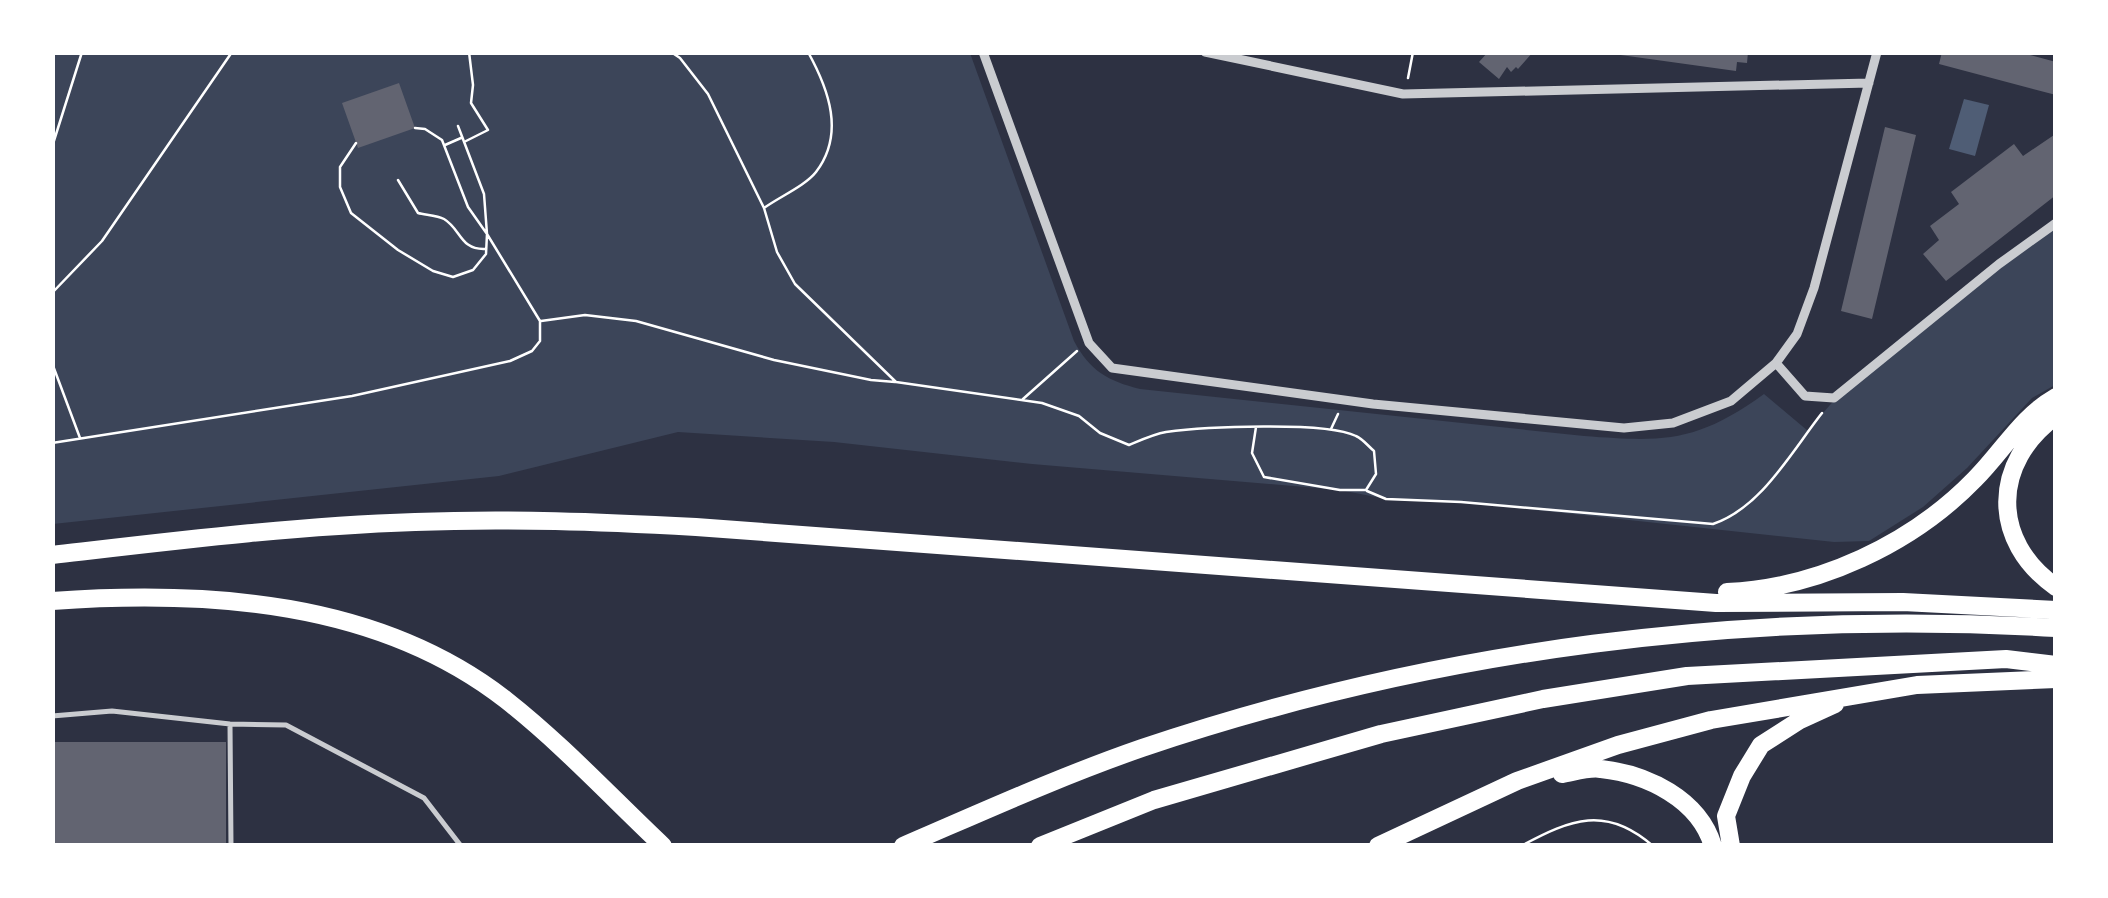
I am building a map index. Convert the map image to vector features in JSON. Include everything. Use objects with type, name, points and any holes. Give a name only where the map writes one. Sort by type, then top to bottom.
[{"type":"highway","points":[[1622,596],[1768,588],[1863,558],[1908,534],[1950,502],[1975,480],[2027,418],[2056,397]]},
{"type":"highway","points":[[2056,416],[2021,449],[2013,465],[2007,498],[2008,520],[2022,555],[2056,587]]},
{"type":"highway","points":[[52,554],[314,528],[416,522],[561,521],[736,530],[1716,602],[1903,602],[2056,610]]},
{"type":"highway","points":[[52,601],[160,597],[230,600],[310,613],[396,638],[447,662],[503,698],[553,740],[663,846]]},
{"type":"highway","points":[[903,846],[1141,748],[1380,682],[1541,650],[1697,632],[1866,624],[2056,628]]},
{"type":"highway","points":[[1040,846],[1154,800],[1381,734],[1543,699],[1688,676],[2006,660],[2056,665]]},
{"type":"highway","points":[[1378,846],[1517,781],[1618,744],[1711,720],[1917,685],[2056,679]]},
{"type":"highway","points":[[1731,846],[1726,816],[1760,745],[1800,720],[1858,694]]},
{"type":"highway","points":[[1517,781],[1598,768],[1653,781],[1690,808],[1709,831],[1713,846]]},
{"type":"street","points":[[983,52],[1088,343],[1112,368],[1343,400],[1624,428],[1674,423],[1731,402],[1776,364],[1797,334],[1814,288],[1877,52]]},
{"type":"street","points":[[1205,52],[1403,94],[1869,83]]},
{"type":"street","points":[[1776,364],[1804,396],[1834,398],[1998,264],[2056,223]]},
{"type":"lane","points":[[52,716],[112,711],[230,724],[286,725],[424,798],[462,846]]},
{"type":"lane","points":[[230,724],[231,846]]},
{"type":"path","points":[[52,146],[82,52]]},
{"type":"path","points":[[52,292],[102,241],[232,52]]},
{"type":"path","points":[[444,146],[488,130],[471,103],[468,52]]},
{"type":"path","points":[[672,52],[708,94],[764,208],[776,252],[795,284],[896,382]]},
{"type":"path","points":[[764,208],[816,174],[833,136],[830,98],[808,52]]},
{"type":"path","points":[[1403,94],[1413,52]]},
{"type":"path","points":[[356,143],[340,167],[340,186],[351,212],[371,231],[434,271],[453,276],[473,270],[486,249],[487,234],[484,194],[458,126]]},
{"type":"path","points":[[52,443],[352,396],[510,361],[532,350],[540,342],[540,321],[468,206],[442,140],[415,128]]},
{"type":"path","points":[[398,180],[418,213],[445,220],[473,250],[486,249]]},
{"type":"path","points":[[540,321],[585,315],[636,320],[774,360],[872,380],[1022,400],[1080,416],[1100,433],[1129,444],[1161,433],[1207,427],[1330,430],[1357,436],[1374,452],[1376,474],[1366,490]]},
{"type":"path","points":[[1022,400],[1088,343]]},
{"type":"path","points":[[52,363],[81,439]]},
{"type":"path","points":[[1256,427],[1252,453],[1264,477],[1340,490],[1366,490],[1386,499],[1714,524],[1733,517],[1753,499],[1834,398]]},
{"type":"path","points":[[1330,430],[1343,400]]},
{"type":"path","points":[[1521,846],[1555,828],[1598,818],[1632,828],[1653,846]]},
{"type":"shaded area","points":[[53,53],[970,53],[1074,341],[1101,373],[1140,389],[1584,436],[1679,436],[1718,422],[1764,394],[1808,431],[1834,400],[1893,344],[2055,223],[2055,385],[2032,398],[1967,468],[1923,507],[1869,541],[1834,542],[834,442],[678,432],[499,476],[53,524]]},
{"type":"shaded area","points":[[1964,99],[1989,105],[1975,156],[1949,149]]},
{"type":"building","points":[[1488,52],[1533,52],[1518,69],[1511,72],[1507,67],[1499,79],[1479,62]]},
{"type":"building","points":[[1599,52],[1748,52],[1747,63],[1737,62],[1736,71]]},
{"type":"building","points":[[1942,52],[2019,52],[2056,62],[2056,95],[1939,64]]},
{"type":"building","points":[[399,83],[415,128],[358,148],[342,103]]},
{"type":"building","points":[[1885,127],[1916,135],[1872,319],[1841,311]]},
{"type":"building","points":[[2054,135],[2056,195],[1946,281],[1923,254],[1939,240],[1930,226],[1959,204],[1951,192],[2014,144],[2023,156]]},
{"type":"building","points":[[52,742],[226,742],[226,846],[52,846]]}]
